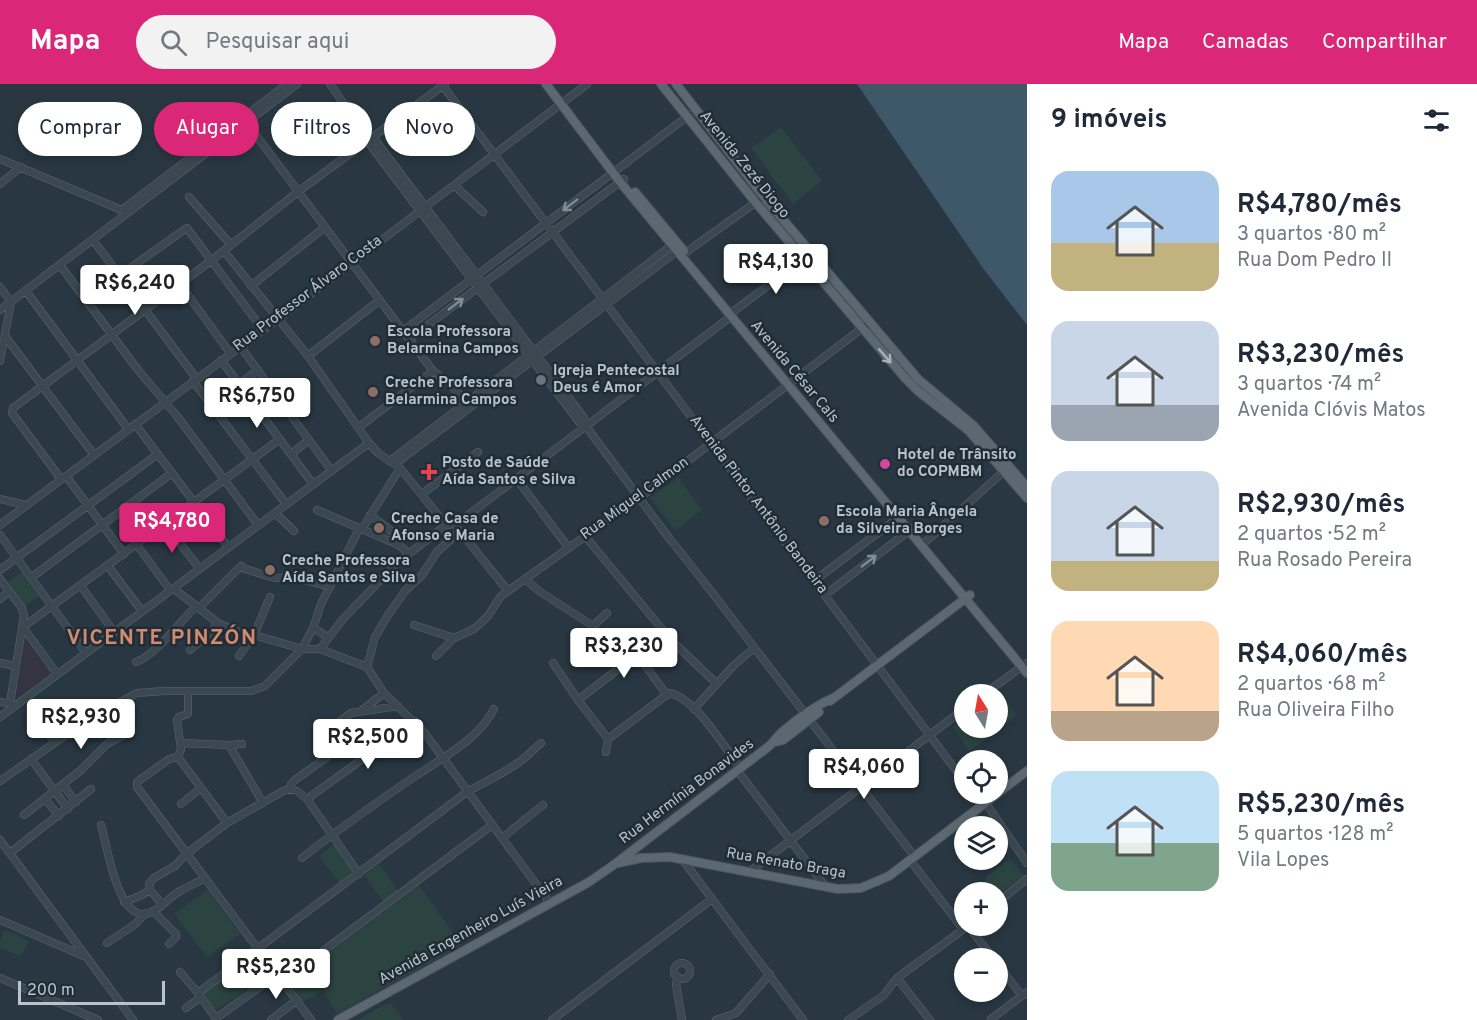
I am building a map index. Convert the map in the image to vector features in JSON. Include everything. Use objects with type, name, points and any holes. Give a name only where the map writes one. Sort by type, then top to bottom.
[{"type":"main road","name":"Avenida César Cals","points":[[546,84],[622,181],[1026,666]]},
{"type":"main road","name":"Avenida César Cals","points":[[553,84],[563,103]]},
{"type":"main road","name":"Avenida Zezé Diogo","points":[[661,84],[756,203],[803,259],[865,326],[913,387],[968,430],[1027,498]]},
{"type":"main road","points":[[676,84],[865,326],[920,382],[973,425],[1027,487]]},
{"type":"main road","name":"Rua Hermínia Bonavides","points":[[615,864],[775,742],[779,735],[878,665],[968,596]]},
{"type":"main road","name":"Rua Renato Braga","points":[[1008,785],[1027,771]]},
{"type":"main road","name":"Rua Renato Braga","points":[[615,864],[657,857],[682,859],[842,889],[866,886],[889,876],[983,804]]},
{"type":"main road","name":"Avenida Engenheiro Luís Vieira","points":[[338,1020],[589,882],[615,864]]},
{"type":"street","points":[[259,108],[287,84]]},
{"type":"street","points":[[259,110],[297,84]]},
{"type":"street","points":[[330,84],[343,102]]},
{"type":"street","name":"Rua Professor Álvaro Costa","points":[[0,525],[278,319],[587,84]]},
{"type":"street","points":[[372,137],[440,86]]},
{"type":"street","name":"Avenida Pintor Antônio Bandeira","points":[[440,86],[547,222],[656,372],[954,767]]},
{"type":"street","points":[[403,331],[696,110]]},
{"type":"street","points":[[259,138],[433,371],[450,384],[468,404]]},
{"type":"street","points":[[372,147],[422,208],[559,389],[584,418],[585,425],[639,498],[954,912]]},
{"type":"street","points":[[0,310],[93,240],[125,212],[198,156]]},
{"type":"street","points":[[124,554],[12,414],[13,408],[146,310],[347,156]]},
{"type":"street","points":[[0,159],[125,212]]},
{"type":"street","points":[[0,184],[21,167]]},
{"type":"street","points":[[410,339],[622,181]]},
{"type":"street","points":[[454,185],[483,212]]},
{"type":"street","points":[[0,781],[112,705],[137,693],[260,689],[302,649],[330,587],[395,464],[496,382],[634,279],[678,248],[756,203],[764,196]]},
{"type":"street","points":[[189,197],[231,245]]},
{"type":"street","points":[[251,286],[325,227]]},
{"type":"street","points":[[120,275],[187,228],[263,330]]},
{"type":"street","points":[[93,240],[286,504]]},
{"type":"street","points":[[224,251],[308,356],[369,443],[378,453],[395,464],[446,525]]},
{"type":"street","points":[[320,648],[343,619],[408,553],[446,525],[454,525],[803,259]]},
{"type":"street","points":[[60,265],[258,525]]},
{"type":"street","points":[[180,284],[230,353]]},
{"type":"street","points":[[0,287],[11,302],[0,362]]},
{"type":"street","points":[[26,291],[128,429]]},
{"type":"street","points":[[308,356],[380,300]]},
{"type":"street","name":"Rua Miguel Calmon","points":[[436,657],[454,638],[476,627],[488,616],[501,596],[639,498],[865,326]]},
{"type":"street","points":[[5,336],[94,455]]},
{"type":"street","points":[[240,346],[332,470]]},
{"type":"street","points":[[221,360],[313,484]]},
{"type":"street","points":[[239,384],[258,370]]},
{"type":"street","points":[[359,427],[433,371]]},
{"type":"street","points":[[135,424],[228,547]]},
{"type":"street","points":[[13,704],[15,666],[20,632],[23,627],[280,439]]},
{"type":"street","points":[[291,454],[309,440]]},
{"type":"street","points":[[0,717],[13,704],[86,653],[369,443]]},
{"type":"street","points":[[422,494],[478,452]]},
{"type":"street","points":[[0,570],[158,454]]},
{"type":"street","points":[[924,543],[1004,471]]},
{"type":"street","points":[[32,577],[172,473]]},
{"type":"street","points":[[516,478],[568,547]]},
{"type":"street","points":[[0,499],[26,505]]},
{"type":"street","points":[[317,510],[399,545],[408,553]]},
{"type":"street","points":[[275,513],[294,531]]},
{"type":"street","points":[[370,515],[394,533],[399,545]]},
{"type":"street","points":[[814,581],[900,516]]},
{"type":"street","points":[[165,524],[199,568]]},
{"type":"street","points":[[454,525],[508,591]]},
{"type":"street","points":[[825,595],[912,529]]},
{"type":"street","points":[[367,667],[376,633],[388,615],[405,591],[422,575],[437,552],[460,531]]},
{"type":"street","points":[[0,535],[86,653]]},
{"type":"street","points":[[585,536],[671,640],[717,684]]},
{"type":"street","points":[[137,545],[172,589],[218,623],[253,636],[302,649],[320,648],[367,667],[384,693],[415,721],[550,903]]},
{"type":"street","points":[[108,566],[142,611]]},
{"type":"street","points":[[136,662],[160,644],[239,567],[275,579],[294,577],[330,587]]},
{"type":"street","points":[[0,579],[23,612],[23,627],[57,674]]},
{"type":"street","points":[[525,579],[539,591],[593,626],[607,613]]},
{"type":"street","points":[[81,586],[114,632]]},
{"type":"street","points":[[0,598],[9,591]]},
{"type":"street","points":[[239,656],[253,636],[270,597]]},
{"type":"street","points":[[190,650],[218,623]]},
{"type":"street","points":[[414,625],[454,638]]},
{"type":"street","points":[[313,628],[328,637]]},
{"type":"street","points":[[694,709],[734,665],[754,648]]},
{"type":"street","points":[[578,700],[634,657],[642,661],[666,694],[679,696],[694,709],[825,886]]},
{"type":"street","points":[[0,663],[15,666]]},
{"type":"street","points":[[553,663],[608,739]]},
{"type":"street","points":[[999,684],[1026,666]]},
{"type":"street","points":[[188,691],[188,712],[178,718],[180,753],[136,783],[138,789],[311,1020]]},
{"type":"street","points":[[361,711],[384,693]]},
{"type":"street","points":[[606,752],[608,739],[666,694]]},
{"type":"street","points":[[0,702],[13,704]]},
{"type":"street","points":[[318,738],[348,715],[398,706]]},
{"type":"street","points":[[302,858],[332,834],[442,758],[483,725],[494,709]]},
{"type":"street","points":[[24,815],[63,785],[107,744],[124,735],[125,732],[117,714]]},
{"type":"street","points":[[749,872],[954,717]]},
{"type":"street","points":[[308,800],[415,721]]},
{"type":"street","points":[[40,723],[55,742]]},
{"type":"street","points":[[180,743],[242,744]]},
{"type":"street","points":[[186,1008],[259,948],[467,792],[521,761],[541,743]]},
{"type":"street","points":[[229,745],[263,803]]},
{"type":"street","points":[[177,757],[227,823]]},
{"type":"street","points":[[290,789],[295,780],[327,757]]},
{"type":"street","points":[[31,759],[68,809]]},
{"type":"street","points":[[63,785],[76,802]]},
{"type":"street","points":[[181,804],[201,788]]},
{"type":"street","points":[[10,853],[91,789]]},
{"type":"street","points":[[162,904],[150,890],[149,884],[154,878],[173,868],[186,854],[227,823],[290,789],[297,791],[308,800],[359,874]]},
{"type":"street","points":[[45,799],[59,816]]},
{"type":"street","points":[[985,804],[1027,863]]},
{"type":"street","points":[[502,838],[543,805]]},
{"type":"street","points":[[101,825],[123,900],[137,913],[145,914]]},
{"type":"street","points":[[180,972],[200,995],[216,1019],[280,977],[492,825]]},
{"type":"street","points":[[0,840],[133,1020]]},
{"type":"street","points":[[682,859],[804,1020]]},
{"type":"street","points":[[107,943],[134,925],[145,914],[205,878]]},
{"type":"street","points":[[1008,894],[1027,879]]},
{"type":"street","points":[[123,900],[140,896],[150,890]]},
{"type":"street","points":[[552,1020],[712,899]]},
{"type":"street","points":[[153,910],[177,936],[170,944]]},
{"type":"street","points":[[0,920],[86,957]]},
{"type":"street","points":[[848,1020],[883,996],[897,978],[954,936]]},
{"type":"street","points":[[974,936],[984,948]]},
{"type":"street","points":[[716,1020],[737,1016],[770,974]]},
{"type":"street","points":[[991,1019],[1024,994],[1008,976]]},
{"type":"street","points":[[678,977],[676,984],[682,1020]]},
{"type":"street","points":[[0,978],[81,1017],[98,1020]]},
{"type":"street","points":[[897,978],[930,1020]]},
{"type":"street","points":[[271,1020],[297,1000]]},
{"type":"shaded area","points":[[857,84],[1027,84],[1027,325],[985,271]]},
{"type":"shaded area","points":[[25,634],[53,673],[20,696],[16,694]]},
{"type":"green space","points":[[781,127],[822,181],[793,204],[751,148]]},
{"type":"green space","points":[[678,477],[702,510],[675,530],[650,498]]},
{"type":"green space","points":[[22,572],[39,596],[26,606],[8,582]]},
{"type":"green space","points":[[1008,704],[1017,715],[1008,722]]},
{"type":"green space","points":[[960,738],[987,738],[971,750]]},
{"type":"green space","points":[[334,844],[353,871],[339,883],[319,856]]},
{"type":"green space","points":[[1010,859],[1024,876],[1008,888],[1008,882],[988,882],[984,878],[995,870],[1008,870]]},
{"type":"green space","points":[[379,864],[398,891],[384,903],[364,875]]},
{"type":"green space","points":[[419,885],[462,945],[337,1014],[323,991],[303,1002],[290,982]]},
{"type":"green space","points":[[208,890],[240,934],[207,957],[174,914]]},
{"type":"green space","points":[[5,930],[29,941],[21,956],[0,948],[0,940]]},
{"type":"green space","points":[[257,956],[271,975],[215,1010],[202,993]]},
{"type":"green space","points":[[390,1002],[403,1020],[361,1020],[360,1018]]},
{"type":"place","name":"Escola Professora Belarmina Campos","points":[[375,341]]},
{"type":"place","name":"Igreja Pentecostal Deus é Amor","points":[[541,380]]},
{"type":"place","name":"Creche Professora Belarmina Campos","points":[[373,392]]},
{"type":"place","name":"Hotel de Trânsito do COPMBM","points":[[885,464]]},
{"type":"place","name":"Posto de Saúde Aída Santos e Silva","points":[[429,472]]},
{"type":"place","name":"Escola Maria Ângela da Silveira Borges","points":[[824,521]]},
{"type":"place","name":"Creche Casa de Afonso e Maria","points":[[379,528]]},
{"type":"place","name":"Creche Professora Aída Santos e Silva","points":[[270,570]]},
{"type":"district","name":"VICENTE PINZÓN","points":[[162,638]]}]
